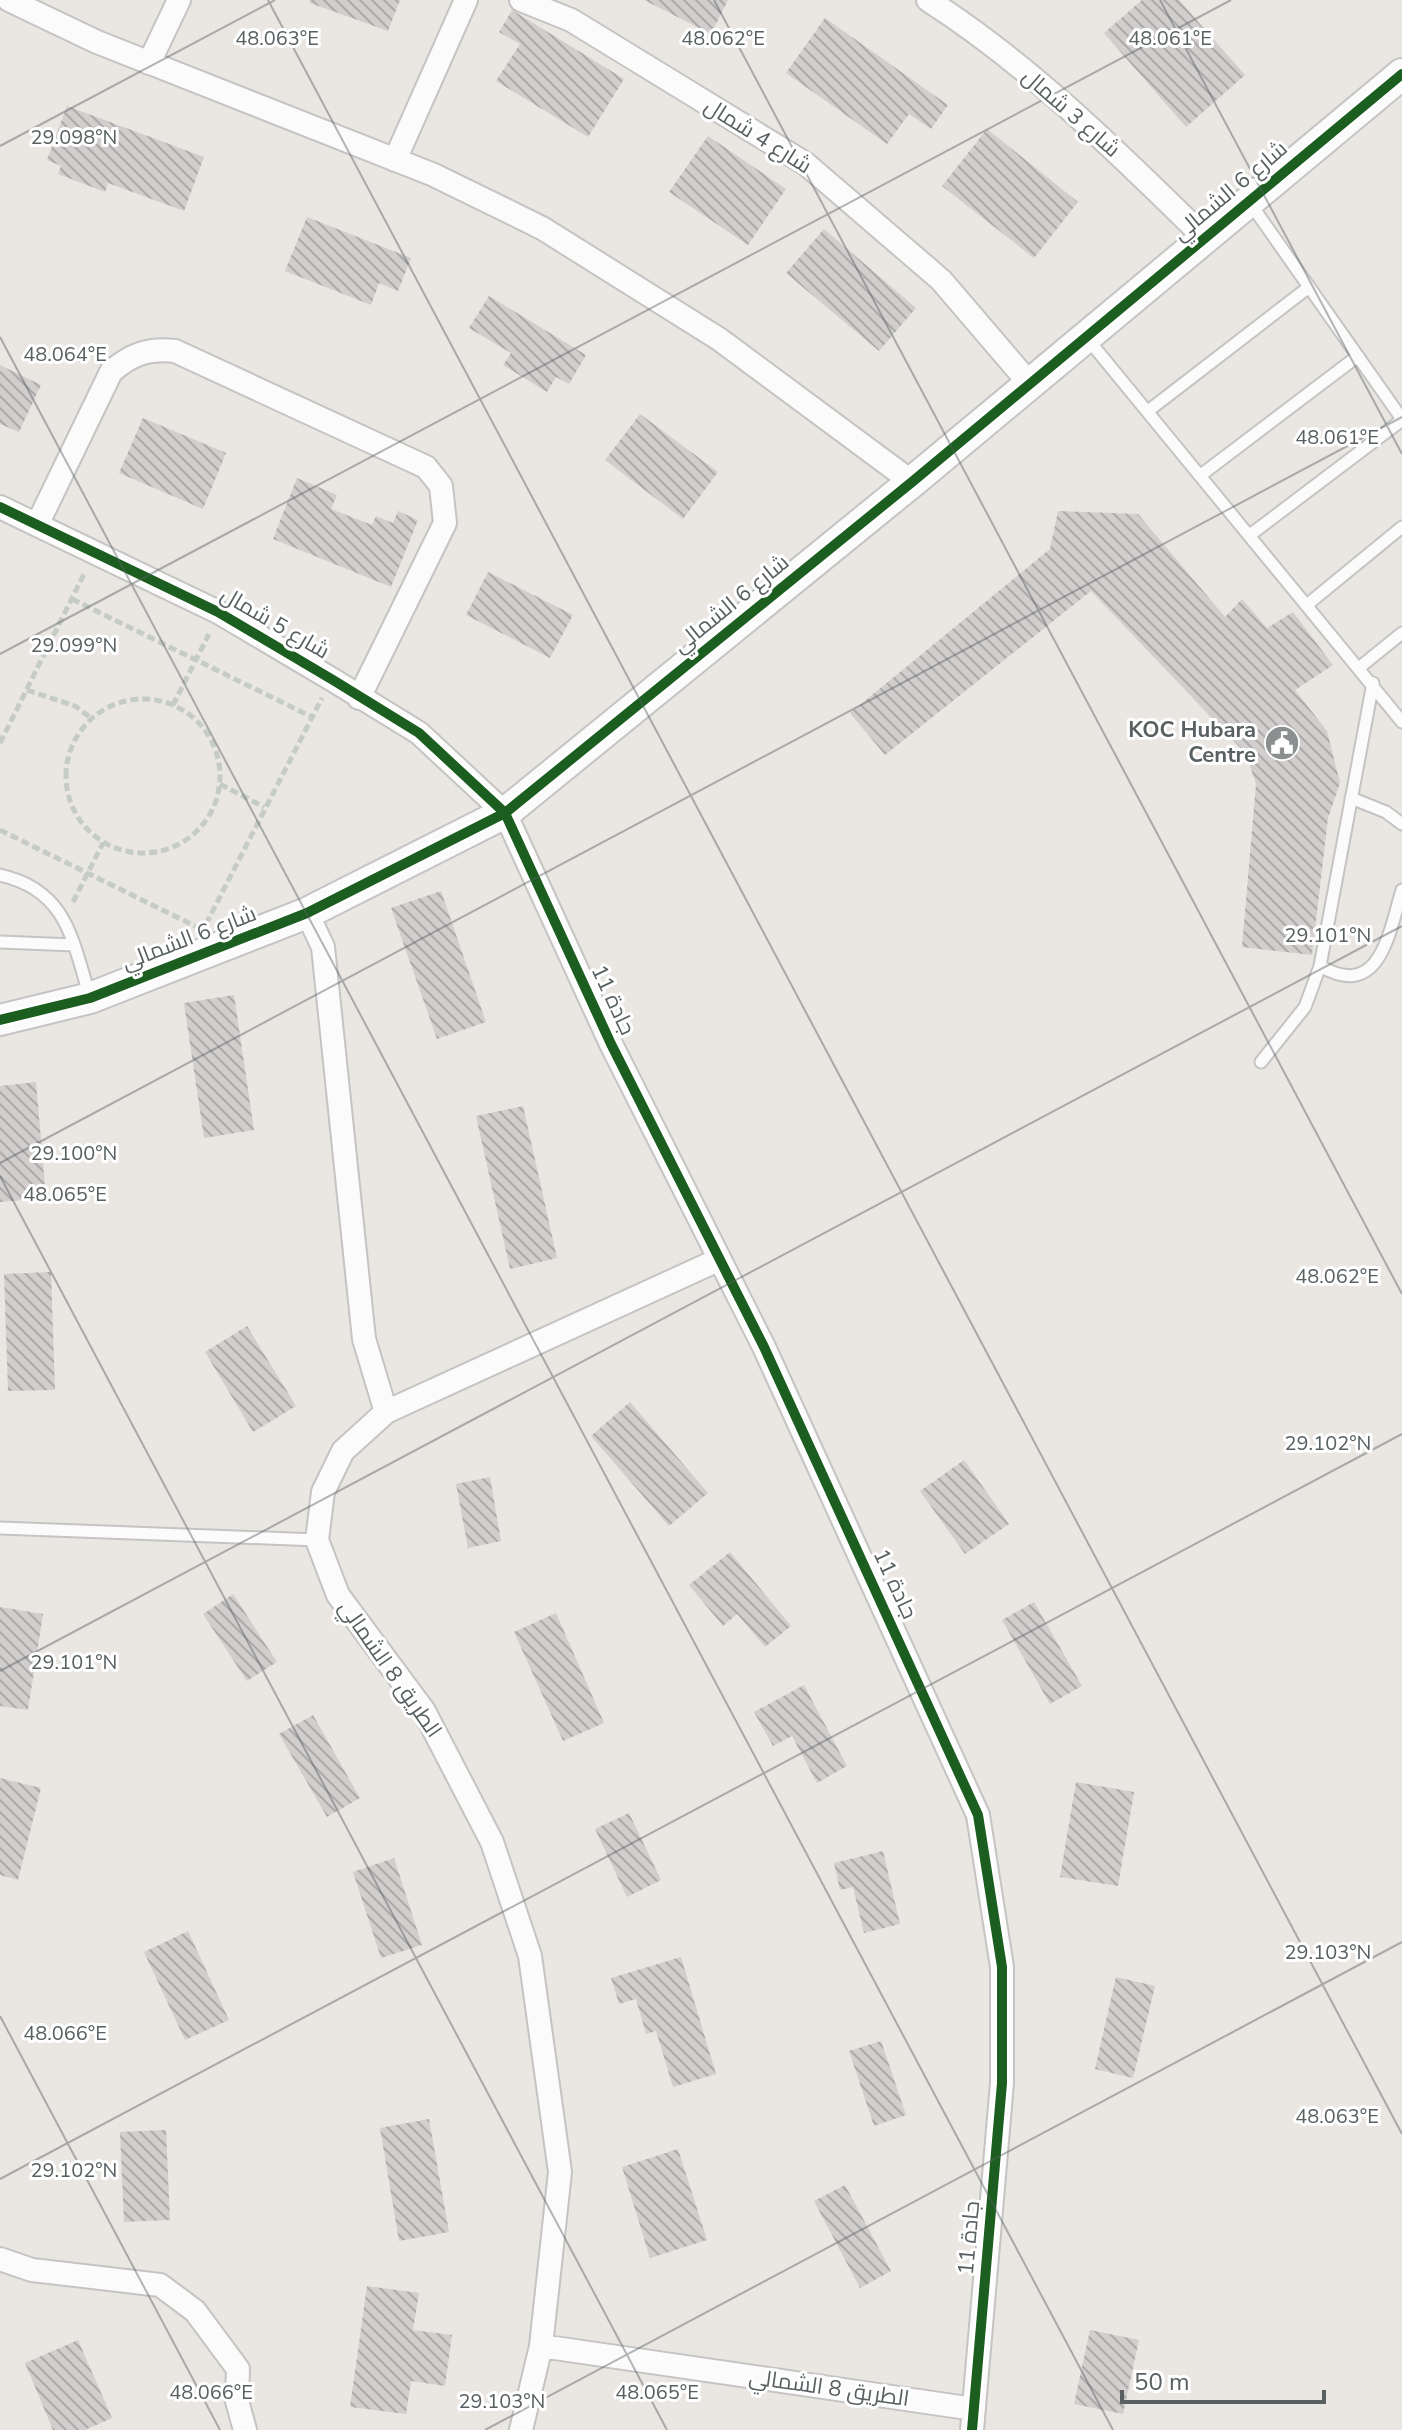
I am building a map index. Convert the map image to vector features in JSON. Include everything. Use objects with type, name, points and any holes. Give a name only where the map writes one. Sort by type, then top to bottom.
[{"type":"street","points":[[9,0],[97,42],[395,160],[542,228],[719,339],[912,482]]},
{"type":"street","points":[[149,63],[179,0]]},
{"type":"street","points":[[395,160],[466,0]]},
{"type":"street","name":"شارع 4 شمال","points":[[521,0],[571,20],[806,164],[941,280],[1030,384]]},
{"type":"street","name":"شارع 3 شمال","points":[[928,0],[976,30],[1078,116],[1205,238]]},
{"type":"street","name":"شارع 6 الشمالي","points":[[0,1020],[90,998],[307,913],[505,813],[912,482],[1402,74]]},
{"type":"street","points":[[37,525],[111,372],[122,362],[147,351],[175,351],[426,467],[441,486],[445,523],[359,698]]},
{"type":"street","name":"شارع 5 شمال","points":[[0,507],[218,612],[333,680],[419,733],[505,813]]},
{"type":"street","name":"جادة 11","points":[[505,813],[611,1044],[764,1347],[978,1815],[1002,1967],[1002,2083],[973,2419]]},
{"type":"street","points":[[307,913],[323,947],[364,1339],[386,1412]]},
{"type":"street","name":"الطريق 8 الشمالي","points":[[521,2430],[541,2346],[560,2172],[530,1956],[492,1842],[424,1711],[338,1595],[317,1540],[323,1492],[343,1451],[386,1412],[718,1260]]},
{"type":"street","points":[[0,2259],[32,2270],[160,2285],[195,2311],[238,2369],[237,2401],[245,2430]]},
{"type":"street","name":"الطريق 8 الشمالي","points":[[541,2346],[973,2419]]},
{"type":"lane","points":[[1249,202],[1402,419],[1250,535]]},
{"type":"lane","points":[[1148,411],[1309,287]]},
{"type":"lane","points":[[1086,336],[1402,722]]},
{"type":"lane","points":[[1201,475],[1358,356]]},
{"type":"lane","points":[[1308,604],[1402,527]]},
{"type":"lane","points":[[1360,667],[1402,633]]},
{"type":"lane","points":[[1261,1062],[1305,1007],[1320,966],[1373,683]]},
{"type":"lane","points":[[1351,798],[1386,812],[1402,824]]},
{"type":"lane","points":[[0,875],[27,881],[41,890],[62,916],[90,998]]},
{"type":"lane","points":[[1320,966],[1338,976],[1361,975],[1381,958],[1402,890]]},
{"type":"lane","points":[[0,942],[74,945]]},
{"type":"lane","points":[[0,1528],[317,1540]]},
{"type":"path","points":[[0,743],[95,551]]},
{"type":"path","points":[[72,599],[310,716]]},
{"type":"path","points":[[173,705],[218,612]]},
{"type":"path","points":[[0,830],[203,930],[310,716],[333,680]]},
{"type":"path","points":[[26,690],[75,706],[91,718]]},
{"type":"path","points":[[130,700],[159,700],[188,712],[210,736],[217,751],[220,784],[211,814],[202,827],[163,851],[132,853],[103,843],[79,821],[67,792],[66,768],[72,744],[91,718],[130,700]]},
{"type":"path","points":[[220,784],[264,807]]},
{"type":"path","points":[[62,916],[103,843]]},
{"type":"building","points":[[310,0],[400,0],[388,31],[310,3]]},
{"type":"building","points":[[644,0],[728,0],[711,34]]},
{"type":"building","points":[[1142,0],[1179,0],[1245,75],[1186,127],[1104,33]]},
{"type":"building","points":[[512,10],[624,79],[588,137],[496,81],[520,44],[499,32]]},
{"type":"building","points":[[825,18],[948,105],[931,129],[909,114],[887,144],[786,73]]},
{"type":"building","points":[[67,106],[204,157],[184,211],[108,183],[105,192],[58,174],[61,166],[47,160]]},
{"type":"building","points":[[987,129],[1078,202],[1034,258],[942,186]]},
{"type":"building","points":[[708,136],[786,189],[748,245],[669,192]]},
{"type":"building","points":[[307,217],[411,258],[398,291],[379,283],[371,305],[285,271]]},
{"type":"building","points":[[824,229],[916,308],[879,351],[786,273]]},
{"type":"building","points":[[489,296],[586,355],[569,384],[556,377],[547,392],[503,365],[511,353],[469,328]]},
{"type":"building","points":[[0,365],[41,385],[19,432],[0,424]]},
{"type":"building","points":[[640,414],[718,472],[683,519],[605,460]]},
{"type":"building","points":[[143,418],[226,453],[203,509],[119,473]]},
{"type":"building","points":[[297,478],[337,495],[331,509],[372,525],[376,516],[393,523],[398,511],[418,520],[391,587],[273,539]]},
{"type":"building","name":"KOC Hubara Centre","points":[[1058,511],[1138,514],[1225,617],[1242,599],[1267,628],[1293,612],[1333,665],[1295,690],[1327,731],[1340,783],[1328,818],[1312,955],[1242,947],[1256,784],[1246,754],[1091,591],[885,755],[850,713],[1050,549]]},
{"type":"building","points":[[488,572],[573,615],[550,658],[466,615]]},
{"type":"building","points":[[441,891],[486,1022],[437,1039],[391,908]]},
{"type":"building","points":[[234,995],[254,1130],[204,1138],[184,1003]]},
{"type":"building","points":[[36,1082],[46,1198],[0,1202],[0,1086]]},
{"type":"building","points":[[523,1106],[557,1258],[510,1269],[476,1116]]},
{"type":"building","points":[[51,1272],[55,1390],[8,1391],[4,1274]]},
{"type":"building","points":[[247,1326],[296,1406],[253,1432],[205,1352]]},
{"type":"building","points":[[630,1402],[708,1493],[669,1526],[591,1436]]},
{"type":"building","points":[[964,1460],[1009,1524],[965,1554],[920,1491]]},
{"type":"building","points":[[490,1477],[501,1541],[468,1548],[456,1484]]},
{"type":"building","points":[[730,1552],[791,1626],[765,1647],[737,1614],[723,1626],[689,1585]]},
{"type":"building","points":[[233,1594],[277,1662],[247,1681],[203,1614]]},
{"type":"building","points":[[1034,1602],[1082,1686],[1050,1704],[1002,1620]]},
{"type":"building","points":[[0,1607],[43,1614],[28,1710],[0,1706]]},
{"type":"building","points":[[556,1613],[604,1723],[563,1741],[514,1632]]},
{"type":"building","points":[[804,1685],[847,1766],[817,1783],[792,1736],[773,1746],[754,1712]]},
{"type":"building","points":[[313,1715],[360,1798],[327,1817],[279,1734]]},
{"type":"building","points":[[0,1778],[41,1788],[18,1880],[0,1875]]},
{"type":"building","points":[[1076,1782],[1134,1792],[1118,1886],[1060,1877]]},
{"type":"building","points":[[629,1813],[661,1880],[627,1897],[595,1829]]},
{"type":"building","points":[[883,1851],[900,1924],[864,1933],[853,1887],[840,1890],[834,1863]]},
{"type":"building","points":[[394,1858],[422,1945],[381,1958],[353,1872]]},
{"type":"building","points":[[188,1931],[229,2020],[185,2040],[144,1952]]},
{"type":"building","points":[[681,1957],[716,2074],[673,2087],[656,2031],[646,2034],[636,1999],[619,2004],[611,1978]]},
{"type":"building","points":[[1116,1977],[1155,1986],[1133,2078],[1095,2069]]},
{"type":"building","points":[[881,2041],[906,2115],[874,2126],[849,2051]]},
{"type":"building","points":[[429,2119],[449,2232],[399,2241],[380,2128]]},
{"type":"building","points":[[166,2130],[170,2220],[124,2222],[120,2132]]},
{"type":"building","points":[[678,2149],[707,2240],[650,2258],[622,2167]]},
{"type":"building","points":[[845,2185],[891,2271],[860,2288],[814,2201]]},
{"type":"building","points":[[367,2286],[419,2293],[413,2330],[452,2335],[445,2386],[411,2381],[406,2414],[350,2407]]},
{"type":"building","points":[[1090,2330],[1139,2340],[1123,2414],[1074,2404]]},
{"type":"building","points":[[78,2340],[112,2418],[85,2430],[53,2430],[25,2363]]},
{"type":"cycle path","points":[[0,1020],[90,998],[307,913],[505,813],[912,482],[1402,74]]},
{"type":"cycle path","points":[[0,507],[218,612],[333,680],[419,733],[505,813],[611,1044],[764,1347],[978,1815],[1002,1967],[1002,2083],[972,2430]]},
{"type":"place","name":"KOC Hubara Centre","points":[[1282,743]]}]
